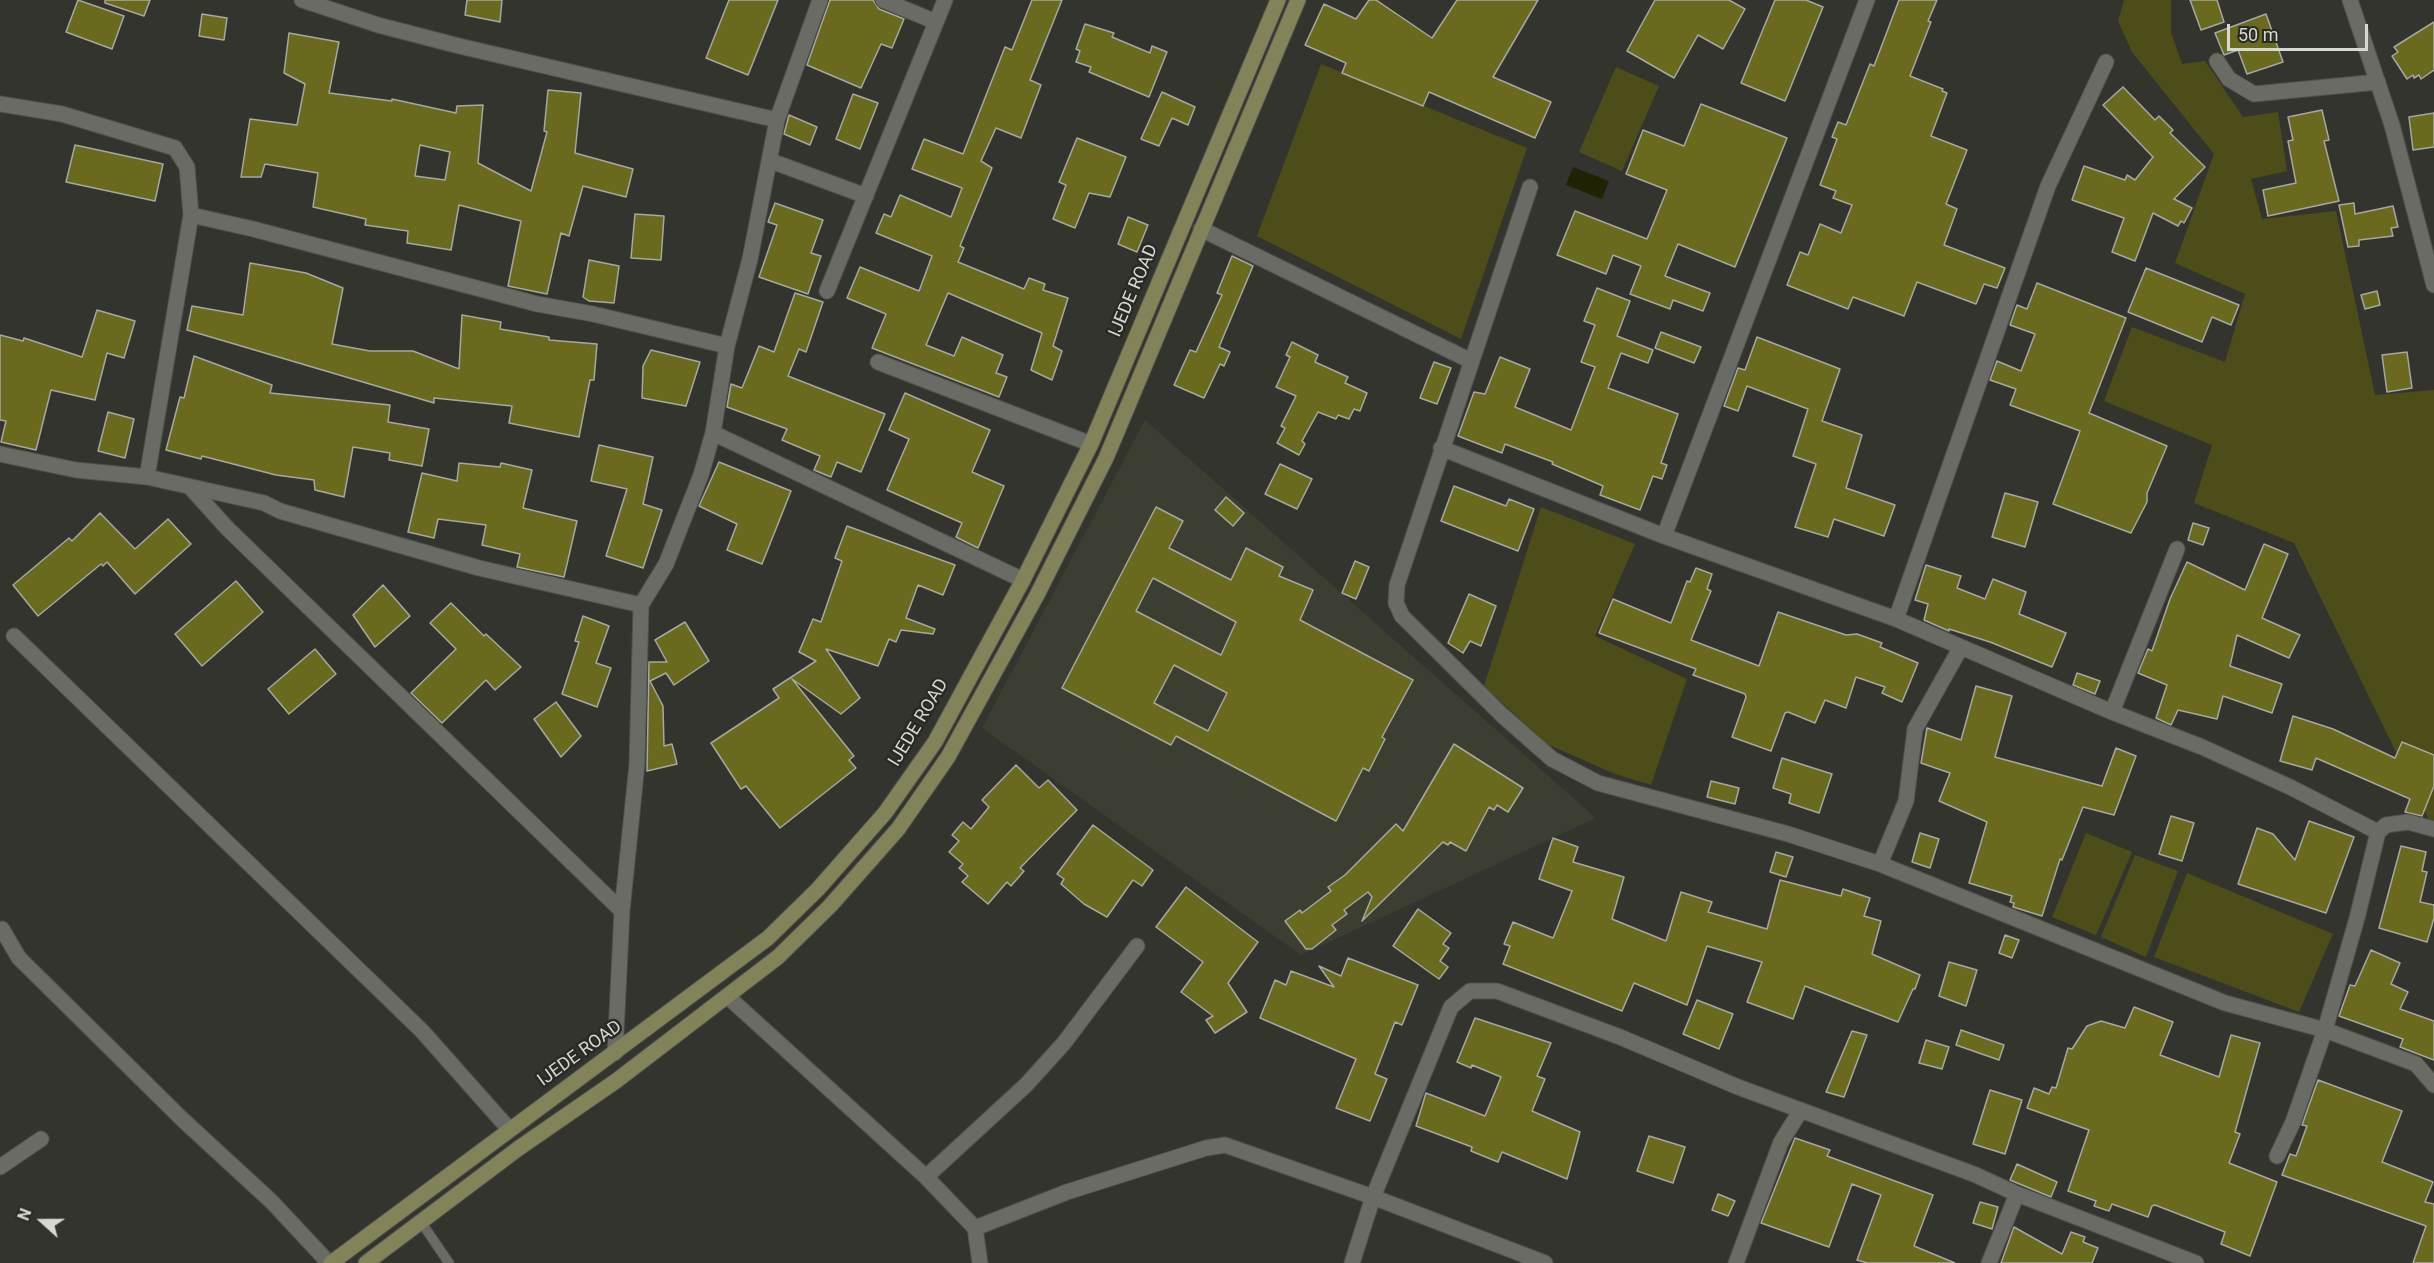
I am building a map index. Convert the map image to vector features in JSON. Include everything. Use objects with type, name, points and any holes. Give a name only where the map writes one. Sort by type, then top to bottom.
[{"type":"main road","name":"IJEDE ROAD","points":[[330,1263],[768,938],[818,889],[885,813],[935,742],[1023,580],[1092,444],[1278,0]]},
{"type":"main road","points":[[366,1263],[519,1148],[616,1081],[778,957],[830,906],[898,829],[948,757],[1063,544],[1106,458],[1298,0]]},
{"type":"main road","points":[[1142,322],[1161,330]]},
{"type":"street","points":[[302,0],[378,25],[447,43],[777,120]]},
{"type":"street","points":[[615,1053],[622,911],[637,764],[641,605],[666,564],[701,475],[713,433],[727,346],[750,259],[771,161],[777,120],[820,0]]},
{"type":"street","points":[[883,0],[936,22]]},
{"type":"street","points":[[827,291],[945,0]]},
{"type":"street","points":[[1664,536],[1867,0]]},
{"type":"street","points":[[2350,0],[2378,82],[2434,285]]},
{"type":"street","points":[[2217,61],[2229,79],[2254,94],[2378,82]]},
{"type":"street","points":[[1896,619],[2048,186],[2106,62]]},
{"type":"street","points":[[0,104],[63,114],[175,148],[187,167],[191,215],[147,477]]},
{"type":"street","points":[[771,161],[866,196]]},
{"type":"street","points":[[1530,187],[1397,585],[1396,603],[1402,616],[1502,715],[1552,759],[1598,783],[1788,834],[1880,864],[2225,1003],[2325,1029],[2416,1064],[2434,1085]]},
{"type":"street","points":[[191,215],[253,229],[537,304],[593,314],[727,346]]},
{"type":"street","points":[[1201,229],[1471,361]]},
{"type":"street","points":[[878,362],[1092,444]]},
{"type":"street","points":[[713,433],[1023,580]]},
{"type":"street","points":[[1441,448],[1664,536],[1896,619],[2221,756],[2378,832]]},
{"type":"street","points":[[0,454],[76,470],[147,477],[264,503],[280,511],[479,568],[641,605]]},
{"type":"street","points":[[190,487],[227,528],[622,911]]},
{"type":"street","points":[[2112,712],[2177,549]]},
{"type":"street","points":[[14,636],[406,1014],[509,1130]]},
{"type":"street","points":[[1880,864],[1906,801],[1915,729],[1961,647]]},
{"type":"street","points":[[2277,1156],[2293,1122],[2325,1029],[2357,918],[2378,832],[2386,825],[2408,822],[2434,829]]},
{"type":"street","points":[[2,929],[19,958],[182,1119],[272,1202],[330,1263]]},
{"type":"street","points":[[926,1177],[1026,1085],[1064,1043],[1137,946]]},
{"type":"street","points":[[1352,1263],[1373,1197],[1451,1007],[1470,991],[1497,991],[1620,1037],[1738,1087],[1976,1175],[2018,1194],[2196,1263]]},
{"type":"street","points":[[727,996],[926,1177],[975,1228],[980,1263]]},
{"type":"street","points":[[1736,1263],[1781,1142],[1801,1110]]},
{"type":"street","points":[[0,1167],[41,1139]]},
{"type":"street","points":[[975,1228],[1067,1192],[1225,1144],[1373,1197],[1545,1263]]},
{"type":"street","points":[[1989,1263],[2018,1194]]},
{"type":"lane","points":[[421,1222],[447,1262]]},
{"type":"shaded area","points":[[2124,0],[2171,0],[2171,32],[2182,64],[2205,61],[2243,117],[2278,112],[2287,171],[2251,179],[2262,219],[2336,211],[2375,395],[2434,390],[2434,830],[2294,543],[2194,503],[2212,445],[2104,401],[2132,327],[2225,362],[2245,294],[2175,263],[2214,154],[2132,52],[2118,21]]},
{"type":"shaded area","points":[[1321,64],[1527,148],[1461,339],[1257,236]]},
{"type":"shaded area","points":[[1616,67],[1659,86],[1622,171],[1579,152]]},
{"type":"shaded area","points":[[1573,167],[1609,181],[1602,199],[1566,185]]},
{"type":"shaded area","points":[[1145,420],[1596,818],[1301,955],[982,728]]},
{"type":"shaded area","points":[[1541,507],[1635,544],[1595,636],[1687,679],[1651,785],[1615,774],[1547,744],[1484,686]]},
{"type":"shaded area","points":[[2086,833],[2132,852],[2096,935],[2052,917]]},
{"type":"shaded area","points":[[2135,855],[2178,871],[2146,957],[2101,937]]},
{"type":"shaded area","points":[[2187,873],[2333,934],[2299,1012],[2154,957]]},
{"type":"building","points":[[78,0],[124,16],[112,49],[66,32]]},
{"type":"building","points":[[105,0],[150,0],[144,16],[105,3]]},
{"type":"building","points":[[467,0],[502,0],[500,22],[465,15]]},
{"type":"building","points":[[729,0],[778,0],[748,75],[706,58]]},
{"type":"building","points":[[830,0],[873,0],[879,9],[904,19],[892,48],[881,44],[861,88],[807,65]]},
{"type":"building","points":[[1032,0],[1062,0],[1030,80],[1041,85],[1021,138],[996,128],[981,161],[992,168],[960,246],[964,248],[958,262],[1024,289],[1029,278],[1045,284],[1043,290],[1068,298],[1053,346],[1062,351],[1052,380],[1031,370],[1042,333],[948,293],[926,345],[954,356],[962,337],[1003,355],[996,373],[1007,377],[999,397],[872,348],[886,314],[847,298],[860,267],[919,291],[932,256],[876,233],[884,214],[891,217],[900,195],[951,217],[962,188],[912,169],[924,139],[963,154],[1005,47],[1012,50]]},
{"type":"building","points":[[1369,0],[1376,0],[1432,38],[1457,0],[1538,0],[1493,77],[1551,102],[1535,138],[1429,92],[1423,106],[1342,73],[1346,63],[1305,45],[1324,4],[1356,19]]},
{"type":"building","points":[[1655,0],[1729,0],[1745,9],[1723,49],[1698,35],[1674,78],[1627,51]]},
{"type":"building","points":[[1775,0],[1806,0],[1823,7],[1785,101],[1741,83]]},
{"type":"building","points":[[1899,0],[1937,0],[1910,76],[1943,89],[1942,91],[1947,93],[1931,136],[1967,150],[1946,204],[1957,209],[1944,245],[2005,268],[1997,288],[1984,284],[1976,304],[1917,282],[1904,316],[1853,297],[1848,309],[1787,285],[1800,252],[1808,255],[1820,224],[1841,233],[1852,205],[1833,198],[1836,191],[1820,185],[1837,139],[1832,137],[1838,122],[1846,125],[1870,64],[1874,66]]},
{"type":"building","points":[[2190,0],[2217,0],[2224,22],[2201,30]]},
{"type":"building","points":[[202,14],[227,18],[224,40],[199,36]]},
{"type":"building","points":[[2266,14],[2283,62],[2247,74],[2238,50],[2224,55],[2215,33]]},
{"type":"building","points":[[2434,22],[2434,70],[2421,79],[2419,75],[2414,78],[2413,75],[2407,79],[2392,56],[2398,52],[2394,47]]},
{"type":"building","points":[[1085,24],[1114,33],[1112,37],[1150,53],[1152,46],[1167,52],[1149,97],[1089,72],[1091,67],[1076,62],[1080,51],[1076,49]]},
{"type":"building","points":[[289,33],[339,42],[329,93],[392,101],[392,99],[456,113],[457,106],[483,105],[478,163],[531,191],[547,132],[544,131],[548,90],[581,93],[575,153],[633,169],[626,197],[583,186],[569,236],[561,233],[547,294],[508,286],[521,221],[459,205],[451,250],[407,243],[408,231],[365,225],[366,219],[313,207],[318,173],[265,164],[261,177],[241,177],[250,119],[297,125],[305,84],[284,73]],"holes":[[[420,145],[450,152],[445,180],[415,176]]]},
{"type":"building","points":[[2123,87],[2155,120],[2159,116],[2173,130],[2170,133],[2205,167],[2174,199],[2192,208],[2184,223],[2181,221],[2178,226],[2153,213],[2135,261],[2112,252],[2124,218],[2072,200],[2084,166],[2125,180],[2127,175],[2135,180],[2153,157],[2103,105]]},
{"type":"building","points":[[1162,92],[1195,107],[1188,125],[1172,118],[1159,146],[1141,139]]},
{"type":"building","points":[[853,94],[878,103],[860,149],[836,139]]},
{"type":"building","points":[[1701,104],[1787,138],[1735,267],[1678,244],[1665,276],[1710,293],[1703,311],[1673,300],[1670,309],[1630,294],[1641,266],[1613,255],[1606,274],[1557,255],[1575,211],[1647,239],[1667,190],[1626,174],[1643,130],[1684,146]]},
{"type":"building","points":[[2322,110],[2329,140],[2324,141],[2339,201],[2268,216],[2263,190],[2296,183],[2288,141],[2293,140],[2288,117]]},
{"type":"building","points":[[2434,113],[2434,147],[2413,150],[2409,117]]},
{"type":"building","points":[[789,115],[817,127],[810,145],[784,134]]},
{"type":"building","points":[[1077,138],[1126,157],[1110,197],[1089,193],[1075,228],[1053,219],[1066,185],[1059,182]]},
{"type":"building","points":[[75,145],[163,164],[155,201],[66,182]]},
{"type":"building","points":[[775,203],[823,220],[811,253],[821,256],[808,294],[759,277],[777,225],[768,222]]},
{"type":"building","points":[[2354,203],[2355,214],[2393,206],[2398,227],[2391,228],[2393,236],[2359,240],[2359,246],[2348,247],[2339,205]]},
{"type":"building","points":[[635,214],[664,216],[661,260],[631,258]]},
{"type":"building","points":[[1128,217],[1148,225],[1137,252],[1118,244]]},
{"type":"building","points":[[1232,256],[1253,266],[1219,347],[1230,352],[1224,366],[1220,364],[1204,398],[1174,385],[1190,350],[1196,352],[1222,295],[1217,293]]},
{"type":"building","points":[[589,260],[619,266],[614,303],[589,301],[583,297]]},
{"type":"building","points":[[250,263],[306,273],[343,288],[332,344],[370,351],[413,351],[459,369],[462,315],[501,322],[500,329],[549,337],[549,340],[597,344],[594,380],[590,380],[579,437],[509,423],[512,406],[434,398],[434,403],[187,330],[192,306],[243,315]]},
{"type":"building","points":[[2146,268],[2239,305],[2231,325],[2212,317],[2202,342],[2128,312]]},
{"type":"building","points":[[2037,283],[2126,318],[2089,413],[2167,446],[2147,493],[2147,502],[2131,533],[2053,504],[2080,431],[2010,405],[2016,389],[1990,380],[1997,361],[2021,371],[2035,334],[2010,325],[2017,305],[2027,309]]},
{"type":"building","points":[[1597,288],[1630,301],[1617,336],[1653,350],[1648,363],[1621,353],[1608,388],[1678,414],[1661,463],[1667,465],[1662,479],[1653,476],[1640,510],[1600,495],[1603,486],[1552,464],[1553,462],[1505,444],[1502,453],[1458,436],[1474,392],[1485,394],[1500,357],[1530,369],[1515,407],[1571,430],[1595,367],[1581,362],[1595,325],[1584,321]]},
{"type":"building","points":[[2377,291],[2380,305],[2365,309],[2361,295]]},
{"type":"building","points":[[795,293],[823,302],[806,352],[799,349],[788,376],[885,414],[861,472],[837,462],[831,477],[814,470],[820,456],[782,440],[787,429],[727,407],[731,384],[742,388],[759,346],[774,352]]},
{"type":"building","points":[[97,310],[135,321],[124,358],[107,353],[95,400],[51,390],[36,450],[1,442],[6,421],[0,420],[0,335],[23,341],[24,338],[82,357]]},
{"type":"building","points":[[1661,332],[1701,347],[1694,363],[1655,348]]},
{"type":"building","points":[[1757,337],[1840,369],[1822,421],[1862,435],[1846,488],[1895,505],[1884,536],[1834,519],[1828,537],[1795,527],[1816,464],[1793,456],[1808,409],[1747,386],[1738,411],[1724,406],[1738,368],[1745,370]]},
{"type":"building","points":[[1292,342],[1318,355],[1315,362],[1348,377],[1345,383],[1367,393],[1360,411],[1354,409],[1349,419],[1338,415],[1336,419],[1318,412],[1302,441],[1305,444],[1299,455],[1277,443],[1285,428],[1281,426],[1296,396],[1276,387],[1290,357],[1286,355]]},
{"type":"building","points":[[651,350],[700,362],[686,406],[642,398],[643,366]]},
{"type":"building","points":[[2407,352],[2412,388],[2387,392],[2382,355]]},
{"type":"building","points":[[194,356],[272,385],[270,393],[390,405],[388,422],[429,429],[422,466],[389,460],[390,453],[353,447],[344,497],[315,490],[314,480],[276,475],[202,456],[201,459],[166,450],[180,397],[184,398]]},
{"type":"building","points":[[1434,362],[1451,368],[1437,404],[1420,398]]},
{"type":"building","points":[[905,393],[990,430],[972,472],[1004,486],[978,548],[956,537],[962,523],[887,490],[909,439],[889,430]]},
{"type":"building","points":[[108,412],[134,419],[125,458],[98,451]]},
{"type":"building","points":[[599,445],[653,457],[643,504],[662,510],[643,568],[606,556],[627,489],[591,481]]},
{"type":"building","points":[[719,462],[791,491],[762,564],[727,550],[737,524],[699,506]]},
{"type":"building","points":[[459,463],[500,467],[501,463],[532,470],[523,508],[577,521],[564,577],[517,567],[520,554],[482,545],[486,525],[438,519],[434,538],[408,532],[422,473],[457,481]]},
{"type":"building","points":[[1280,464],[1312,479],[1297,509],[1265,494]]},
{"type":"building","points":[[1454,486],[1506,506],[1509,499],[1534,509],[1518,551],[1441,521]]},
{"type":"building","points":[[2005,493],[2038,502],[2025,547],[1992,537]]},
{"type":"building","points":[[1226,497],[1244,513],[1233,526],[1215,510]]},
{"type":"building","points":[[1156,507],[1183,521],[1169,548],[1231,580],[1246,548],[1283,567],[1279,576],[1313,590],[1300,620],[1413,680],[1382,737],[1385,739],[1369,771],[1363,768],[1336,821],[1176,736],[1171,745],[1062,688]],"holes":[[[1153,578],[1236,622],[1221,655],[1136,611]],[[1174,665],[1227,693],[1208,731],[1154,703]]]},
{"type":"building","points":[[100,513],[135,549],[168,519],[191,544],[135,594],[107,562],[103,566],[101,564],[38,616],[13,585],[69,538],[72,541]]},
{"type":"building","points":[[2193,523],[2209,528],[2203,545],[2188,540]]},
{"type":"building","points":[[847,526],[955,565],[943,595],[918,585],[906,618],[935,629],[933,634],[901,630],[896,642],[889,639],[878,666],[826,649],[860,698],[841,714],[792,679],[854,756],[849,760],[856,768],[780,828],[746,786],[741,789],[711,743],[779,698],[773,689],[816,661],[799,652],[813,619],[821,622],[842,561],[835,558]]},
{"type":"building","points":[[2264,544],[2288,554],[2262,618],[2300,635],[2289,658],[2237,635],[2230,666],[2282,684],[2272,713],[2223,696],[2217,719],[2178,710],[2171,725],[2156,718],[2167,685],[2138,673],[2148,649],[2152,651],[2170,599],[2187,562],[2245,590]]},
{"type":"building","points":[[1355,561],[1369,567],[1356,599],[1342,593]]},
{"type":"building","points":[[1926,565],[1961,576],[1957,588],[1985,599],[1993,579],[2026,592],[2019,614],[2066,633],[2052,667],[1990,642],[1949,629],[1949,631],[1924,620],[1928,604],[1915,600]]},
{"type":"building","points":[[1696,568],[1712,574],[1707,589],[1711,591],[1691,640],[1759,666],[1778,612],[1846,635],[1857,634],[1882,643],[1880,647],[1918,663],[1902,702],[1882,693],[1885,687],[1856,677],[1846,708],[1825,700],[1815,723],[1788,712],[1785,713],[1771,751],[1732,737],[1746,697],[1745,694],[1693,675],[1696,669],[1599,633],[1613,599],[1671,623],[1687,581],[1690,582]]},
{"type":"building","points":[[236,581],[263,612],[202,666],[175,634]]},
{"type":"building","points":[[383,585],[410,616],[375,647],[353,615]]},
{"type":"building","points":[[1469,594],[1496,606],[1481,646],[1470,641],[1463,653],[1448,643]]},
{"type":"building","points":[[451,603],[484,636],[486,634],[521,667],[495,690],[486,680],[442,723],[411,693],[456,649],[430,623]]},
{"type":"building","points":[[583,616],[609,626],[596,663],[611,668],[597,707],[562,694],[579,642],[575,641]]},
{"type":"building","points":[[685,622],[709,661],[674,685],[666,673],[650,681],[663,706],[664,746],[672,744],[677,764],[647,771],[649,662],[667,662],[655,640]]},
{"type":"building","points":[[315,649],[336,674],[289,714],[268,689]]},
{"type":"building","points":[[2077,673],[2100,681],[2095,694],[2073,685]]},
{"type":"building","points":[[1976,686],[2012,696],[1995,757],[2102,786],[2116,748],[2136,756],[2114,815],[2083,807],[2062,860],[2060,859],[2042,916],[2013,907],[2014,903],[2010,902],[2012,896],[1969,883],[1987,822],[1939,801],[1950,773],[1921,763],[1927,728],[1961,740]]},
{"type":"building","points":[[556,702],[581,736],[561,757],[534,719]]},
{"type":"building","points":[[2293,716],[2333,729],[2395,758],[2402,742],[2434,755],[2434,786],[2422,816],[2405,812],[2410,799],[2316,758],[2312,770],[2280,761]]},
{"type":"building","points":[[1454,744],[1523,788],[1508,812],[1497,805],[1494,810],[1489,807],[1466,851],[1450,842],[1448,845],[1443,842],[1362,921],[1372,897],[1368,892],[1344,910],[1347,914],[1332,925],[1336,930],[1312,949],[1306,949],[1285,921],[1300,910],[1302,913],[1331,891],[1328,887],[1345,875],[1396,824],[1403,831]]},
{"type":"building","points":[[1782,758],[1832,774],[1819,813],[1789,803],[1791,794],[1773,788]]},
{"type":"building","points":[[1016,765],[1039,788],[1048,780],[1077,810],[1020,868],[1024,871],[1011,886],[1007,882],[988,904],[962,882],[968,876],[959,868],[963,864],[949,852],[959,841],[952,835],[963,822],[971,829],[989,807],[982,800]]},
{"type":"building","points":[[1711,781],[1739,788],[1735,804],[1707,797]]},
{"type":"building","points":[[2171,816],[2194,823],[2182,861],[2159,854]]},
{"type":"building","points":[[2309,821],[2354,837],[2326,913],[2238,884],[2257,828],[2273,834],[2295,860]]},
{"type":"building","points":[[1093,825],[1153,870],[1142,886],[1133,880],[1107,917],[1084,904],[1061,884],[1064,879],[1057,874]]},
{"type":"building","points":[[1920,833],[1939,839],[1930,868],[1912,862]]},
{"type":"building","points":[[1553,838],[1578,847],[1573,862],[1624,877],[1612,919],[1666,941],[1681,892],[1712,902],[1708,912],[1767,929],[1780,880],[1841,896],[1843,889],[1870,898],[1864,916],[1881,921],[1872,954],[1920,975],[1915,989],[1898,1022],[1805,986],[1793,1019],[1747,1002],[1762,962],[1707,946],[1687,1005],[1634,983],[1622,1011],[1503,964],[1510,946],[1504,944],[1513,922],[1553,938],[1572,891],[1539,879]]},
{"type":"building","points":[[2401,846],[2426,852],[2422,871],[2427,872],[2420,902],[2434,905],[2434,918],[2427,942],[2379,928]]},
{"type":"building","points":[[1776,852],[1793,857],[1786,877],[1770,872]]},
{"type":"building","points":[[1186,887],[1258,942],[1228,983],[1247,1012],[1215,1033],[1206,1020],[1213,1016],[1181,992],[1203,962],[1156,927]]},
{"type":"building","points":[[1418,909],[1451,933],[1443,944],[1449,948],[1440,961],[1448,967],[1439,979],[1393,946]]},
{"type":"building","points":[[2005,935],[2019,940],[2012,958],[1999,953]]},
{"type":"building","points":[[2371,950],[2400,963],[2391,984],[2408,992],[2400,1009],[2434,1021],[2434,1060],[2400,1047],[2403,1039],[2339,1016],[2350,985],[2355,986]]},
{"type":"building","points":[[1348,958],[1418,985],[1402,1025],[1395,1022],[1375,1074],[1387,1079],[1370,1121],[1336,1108],[1356,1059],[1260,1018],[1275,980],[1286,985],[1291,971],[1334,987],[1319,966],[1341,976]]},
{"type":"building","points":[[1949,962],[1977,970],[1966,1006],[1939,996]]},
{"type":"building","points":[[1697,1000],[1733,1014],[1719,1049],[1683,1034]]},
{"type":"building","points":[[2134,1007],[2173,1022],[2160,1055],[2219,1077],[2231,1035],[2260,1043],[2235,1132],[2240,1134],[2229,1163],[2277,1182],[2250,1256],[2221,1244],[2225,1232],[2155,1205],[2152,1206],[2148,1217],[2112,1204],[2109,1211],[2094,1206],[2096,1201],[2068,1191],[2089,1130],[2027,1108],[2034,1088],[2049,1094],[2052,1087],[2056,1088],[2068,1048],[2072,1049],[2087,1026],[2101,1021],[2125,1028]]},
{"type":"building","points":[[1475,1018],[1551,1043],[1537,1076],[1545,1079],[1532,1111],[1580,1132],[1567,1179],[1502,1152],[1498,1162],[1471,1151],[1472,1147],[1416,1126],[1426,1093],[1485,1116],[1501,1077],[1472,1065],[1471,1068],[1457,1062]]},
{"type":"building","points":[[1961,1030],[2004,1045],[1999,1060],[1956,1045]]},
{"type":"building","points":[[1852,1031],[1867,1035],[1844,1097],[1826,1092]]},
{"type":"building","points":[[1926,1040],[1949,1047],[1942,1069],[1919,1063]]},
{"type":"building","points":[[2318,1080],[2402,1111],[2382,1162],[2433,1182],[2425,1202],[2434,1204],[2434,1263],[2413,1263],[2426,1226],[2282,1175],[2290,1154],[2296,1156],[2307,1126],[2302,1125]]},
{"type":"building","points":[[1990,1090],[2022,1100],[2005,1154],[1973,1144]]},
{"type":"building","points":[[1649,1136],[1685,1147],[1673,1183],[1637,1171]]},
{"type":"building","points":[[1795,1138],[1830,1150],[1827,1156],[1933,1195],[1914,1246],[1955,1263],[1867,1263],[1857,1260],[1881,1195],[1852,1184],[1829,1247],[1761,1223]]},
{"type":"building","points":[[2017,1164],[2057,1182],[2051,1197],[2010,1180]]},
{"type":"building","points":[[1718,1194],[1735,1201],[1728,1216],[1712,1210]]},
{"type":"building","points":[[1980,1202],[1998,1207],[1992,1229],[1973,1223]]},
{"type":"building","points":[[2014,1227],[2062,1254],[2071,1232],[2085,1237],[2083,1242],[2098,1248],[2092,1263],[2001,1263]]}]
